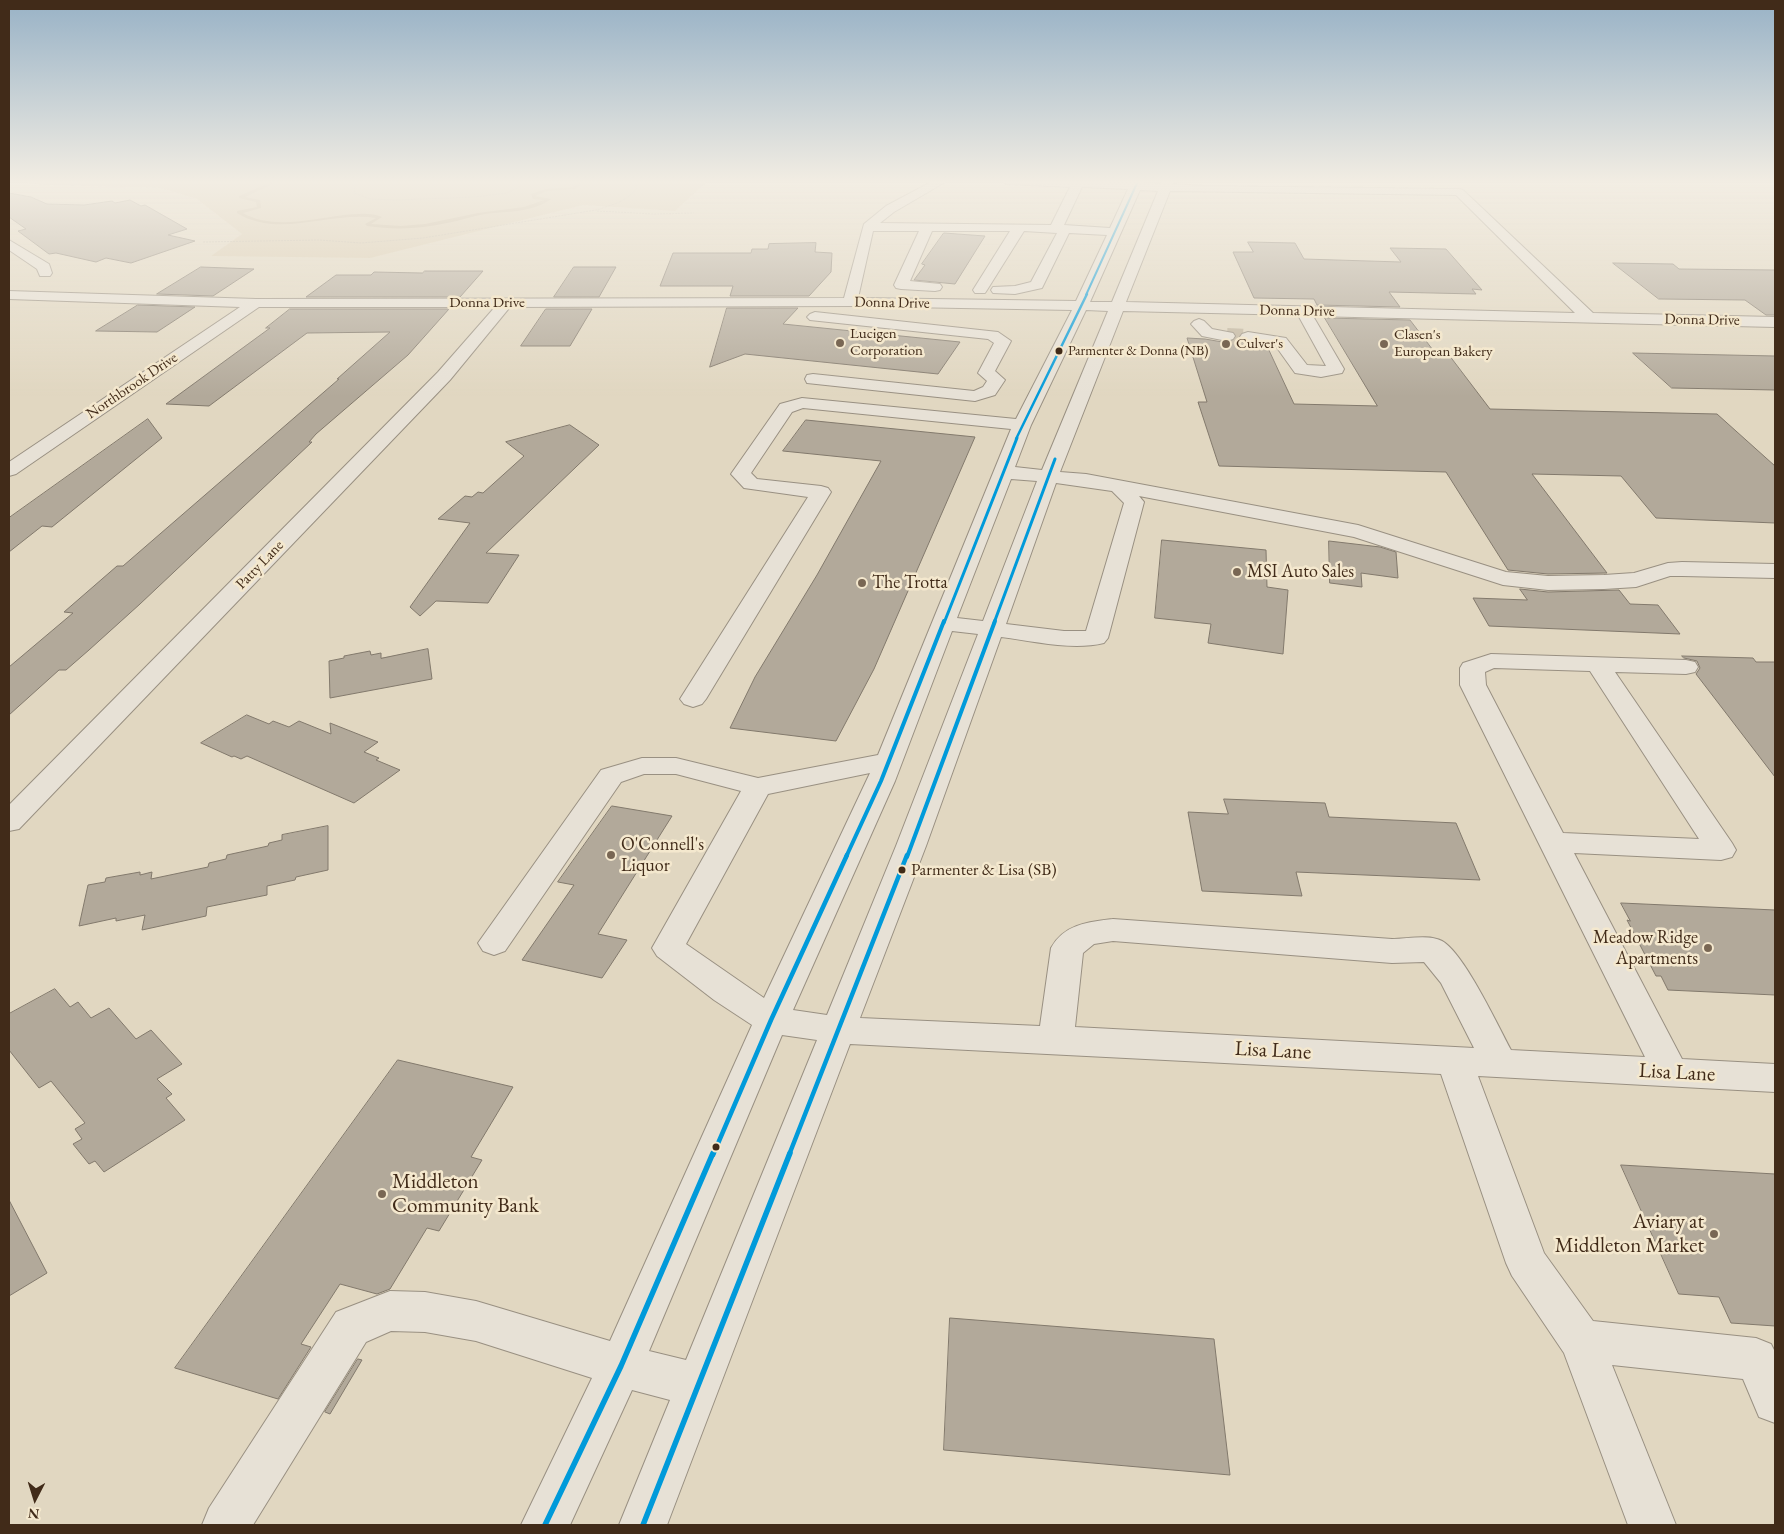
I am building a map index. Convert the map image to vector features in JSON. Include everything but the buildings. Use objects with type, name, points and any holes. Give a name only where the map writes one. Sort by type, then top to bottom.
[{"type":"street","points":[[22,253],[44,267],[44,273]]},
{"type":"street","points":[[850,302],[862,253]]},
{"type":"street","points":[[915,253],[909,273],[896,284],[950,288]]},
{"type":"street","points":[[1001,253],[975,290],[1015,290],[1036,285],[1050,253]]},
{"type":"street","points":[[545,1525],[620,1366],[771,1020],[888,761],[1022,426],[1081,306],[1105,253]]},
{"type":"street","points":[[643,1525],[912,846],[1084,385],[1140,253]]},
{"type":"street","points":[[1522,253],[1589,318]]},
{"type":"street","points":[[855,282],[873,283]]},
{"type":"street","name":"Donna Drive","points":[[9,295],[256,303],[850,302],[1119,306],[1775,322]]},
{"type":"street","points":[[805,302],[807,311],[811,315],[824,319],[992,335],[1003,341],[986,373],[996,380],[989,391],[974,396],[814,379]]},
{"type":"street","name":"Northbrook Drive","points":[[9,470],[256,303]]},
{"type":"street","name":"Patty Lane","points":[[9,822],[444,376],[506,303]]},
{"type":"street","points":[[1248,337],[1280,341],[1298,365],[1308,372],[1336,369],[1303,311]]},
{"type":"street","points":[[1199,324],[1207,333],[1227,336]]},
{"type":"street","points":[[962,420],[974,396]]},
{"type":"street","points":[[693,699],[822,492],[751,484],[740,474],[786,408],[802,403],[1022,426]]},
{"type":"street","points":[[1003,472],[1049,476],[1118,486],[1358,531],[1503,578],[1548,583],[1604,582],[1636,580],[1668,570],[1682,569],[1775,571]]},
{"type":"street","points":[[944,623],[1064,638],[1096,638],[1134,502],[1118,486]]},
{"type":"street","points":[[1671,1072],[1473,685],[1472,668],[1490,661],[1686,667]]},
{"type":"street","points":[[1554,842],[1720,850],[1598,665]]},
{"type":"street","points":[[494,943],[611,776],[642,766],[676,766],[758,787],[888,761]]},
{"type":"street","points":[[758,787],[668,948],[726,991],[771,1020]]},
{"type":"street","points":[[1056,1040],[1067,948],[1085,934],[1113,930],[1392,951],[1432,950],[1454,975],[1500,1063]]},
{"type":"street","name":"Lisa Lane","points":[[771,1020],[838,1030],[1454,1060],[1775,1078]]},
{"type":"street","points":[[1454,1060],[1526,1263],[1581,1341],[1652,1525]]},
{"type":"street","points":[[226,1525],[351,1327],[390,1311],[425,1312],[476,1321],[552,1343],[620,1366],[699,1384]]},
{"type":"street","points":[[1581,1341],[1756,1359],[1775,1401]]},
{"type":"shaded area","points":[[216,253],[392,253],[370,258],[211,256]]},
{"type":"tunnel","points":[[1227,336],[1248,337]]},
{"type":"transit line","points":[[545,1525],[621,1366],[771,1020],[881,781],[1022,425],[1105,253]]},
{"type":"transit line","points":[[643,1525],[911,846],[1055,459]]},
{"type":"place","name":"Lucigen Corporation","points":[[840,343]]},
{"type":"place","name":"Culver's","points":[[1226,344]]},
{"type":"place","name":"Clasen's European Bakery","points":[[1384,344]]},
{"type":"place","name":"Parmenter & Donna (NB)","points":[[1059,351]]},
{"type":"place","name":"MSI Auto Sales","points":[[1237,572]]},
{"type":"place","name":"The Trotta","points":[[862,583]]},
{"type":"place","name":"O'Connell's Liquor","points":[[611,855]]},
{"type":"place","name":"Parmenter & Lisa (SB)","points":[[902,870]]},
{"type":"place","name":"Meadow Ridge Apartments","points":[[1708,948]]},
{"type":"place","name":"Middleton Community Bank","points":[[382,1194]]},
{"type":"place","name":"Aviary at Middleton Market","points":[[1714,1234]]}]
